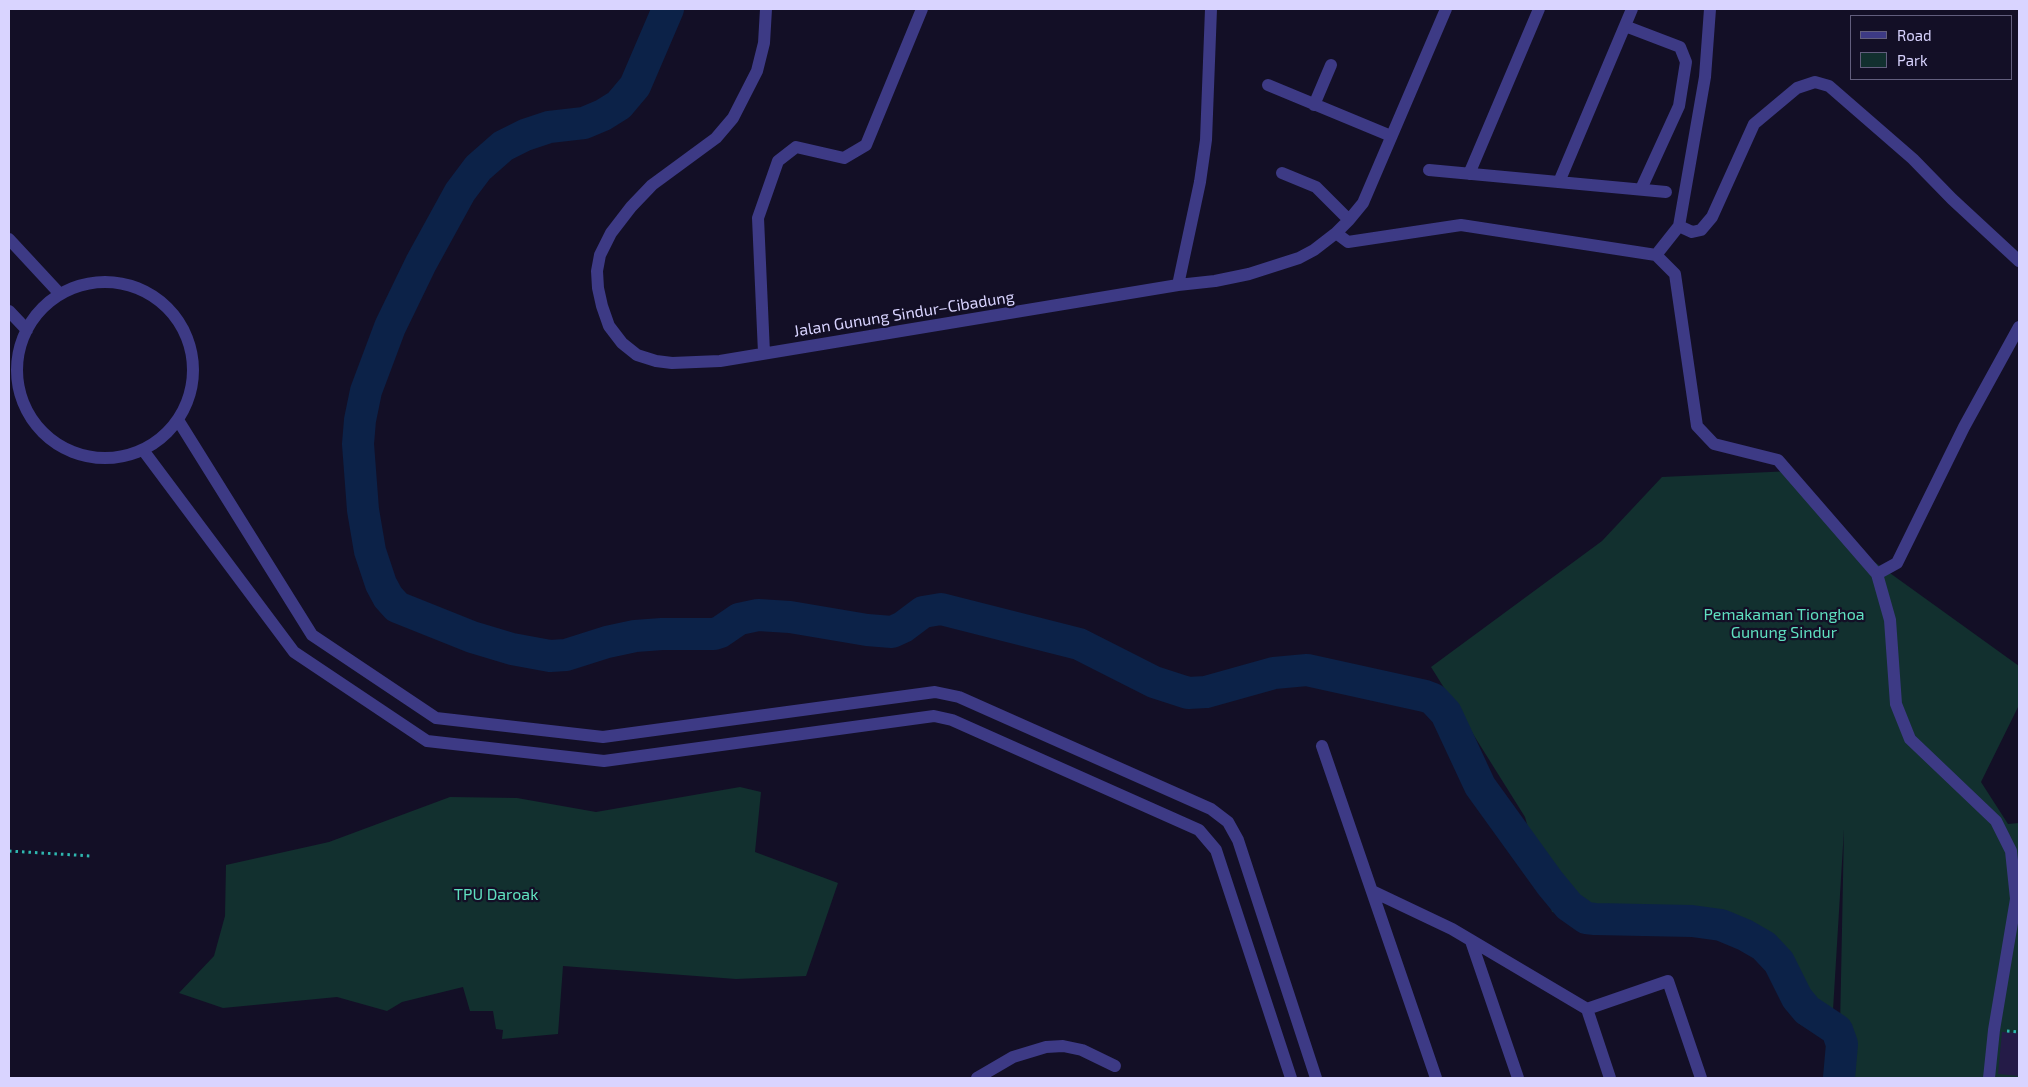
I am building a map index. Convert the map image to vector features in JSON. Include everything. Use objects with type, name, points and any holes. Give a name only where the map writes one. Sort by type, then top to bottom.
[{"type":"street","name":"Jalan Gunung Sindur–Cibadung","points":[[766,9],[764,43],[757,71],[733,118],[716,138],[652,185],[631,207],[611,233],[600,255],[597,271],[602,306],[609,326],[622,343],[637,355],[656,361],[672,363],[720,360],[1178,285],[1215,281],[1274,267],[1299,258],[1314,250],[1336,233],[1363,203],[1446,9]]},
{"type":"street","points":[[764,353],[758,218],[778,161],[796,147],[844,158],[866,145],[922,9]]},
{"type":"street","points":[[1178,285],[1200,182],[1205,149],[1211,9]]},
{"type":"street","points":[[1469,174],[1539,9]]},
{"type":"street","points":[[1559,182],[1632,9]]},
{"type":"street","points":[[1656,255],[1679,226],[1705,77],[1710,9]]},
{"type":"street","points":[[1625,26],[1680,47],[1686,62],[1679,106],[1641,189]]},
{"type":"street","points":[[1314,105],[1331,65]]},
{"type":"street","points":[[1679,226],[1692,232],[1700,230],[1712,217],[1754,124],[1797,88],[1815,82],[1830,86],[1913,159],[1952,199],[2019,261]]},
{"type":"street","points":[[1268,85],[1391,136]]},
{"type":"street","points":[[1429,170],[1666,192]]},
{"type":"street","points":[[1282,173],[1316,187],[1349,220]]},
{"type":"street","points":[[1336,233],[1348,242],[1461,225],[1656,255],[1675,274],[1697,426],[1714,444],[1778,460],[1877,574],[1890,620],[1896,704],[1910,739],[1996,821],[2015,850],[2016,899],[1994,1030],[1989,1078]]},
{"type":"street","points":[[9,239],[60,294]]},
{"type":"street","points":[[106,282],[130,285],[151,295],[170,310],[183,329],[191,352],[193,376],[188,399],[178,420],[161,438],[144,450],[102,459],[81,455],[57,444],[37,426],[24,404],[18,380],[19,354],[27,330],[41,310],[60,294],[82,285],[106,282]]},
{"type":"street","points":[[9,311],[27,330]]},
{"type":"street","points":[[1877,574],[1897,563],[1964,427],[2019,327]]},
{"type":"street","points":[[178,420],[312,634],[436,718],[604,736],[935,692],[959,697],[1211,809],[1228,822],[1238,840],[1316,1078]]},
{"type":"street","points":[[144,450],[294,652],[427,741],[604,761],[934,716],[952,720],[1199,830],[1216,850],[1291,1078]]},
{"type":"street","points":[[1322,746],[1436,1078]]},
{"type":"street","points":[[1372,891],[1452,929],[1587,1009],[1610,1078]]},
{"type":"street","points":[[1471,941],[1518,1078]]},
{"type":"street","points":[[1587,1009],[1668,981],[1701,1078]]},
{"type":"street","points":[[977,1078],[1013,1057],[1046,1047],[1063,1046],[1082,1050],[1115,1066]]},
{"type":"path","points":[[9,852],[91,856]]},
{"type":"green space","name":"Pemakaman Tionghoa Gunung Sindur","points":[[1792,471],[1869,558],[2019,666],[2019,705],[1981,782],[2008,824],[2019,823],[2019,1078],[1839,1078],[1844,829],[1831,1043],[1798,1023],[1788,980],[1758,928],[1716,915],[1623,927],[1552,912],[1525,817],[1431,667],[1602,541],[1662,477]]},
{"type":"green space","name":"TPU Daroak","points":[[740,787],[761,792],[755,852],[838,883],[806,976],[736,979],[563,966],[558,1034],[502,1039],[503,1030],[496,1029],[493,1011],[470,1011],[463,987],[402,1002],[387,1011],[337,997],[223,1008],[179,993],[214,956],[225,916],[226,865],[329,842],[450,797],[517,798],[596,812]]},
{"type":"building","points":[[2002,1032],[2019,1033],[2019,1076],[1998,1074]]},
{"type":"waterway","points":[[668,9],[635,86],[619,105],[603,115],[584,123],[549,127],[525,135],[503,146],[478,168],[460,192],[421,263],[390,327],[366,391],[360,420],[358,444],[363,510],[370,551],[381,584],[388,597],[397,607],[472,637],[512,649],[550,656],[566,655],[607,642],[635,636],[714,634],[739,619],[758,615],[790,617],[867,630],[892,632],[903,627],[923,612],[941,609],[1079,644],[1154,682],[1188,693],[1206,692],[1274,673],[1307,670],[1425,696],[1433,699],[1446,713],[1480,786],[1550,883],[1569,906],[1586,918],[1692,921],[1721,925],[1745,935],[1764,946],[1779,962],[1797,998],[1807,1010],[1837,1030],[1842,1044],[1839,1078]]}]
